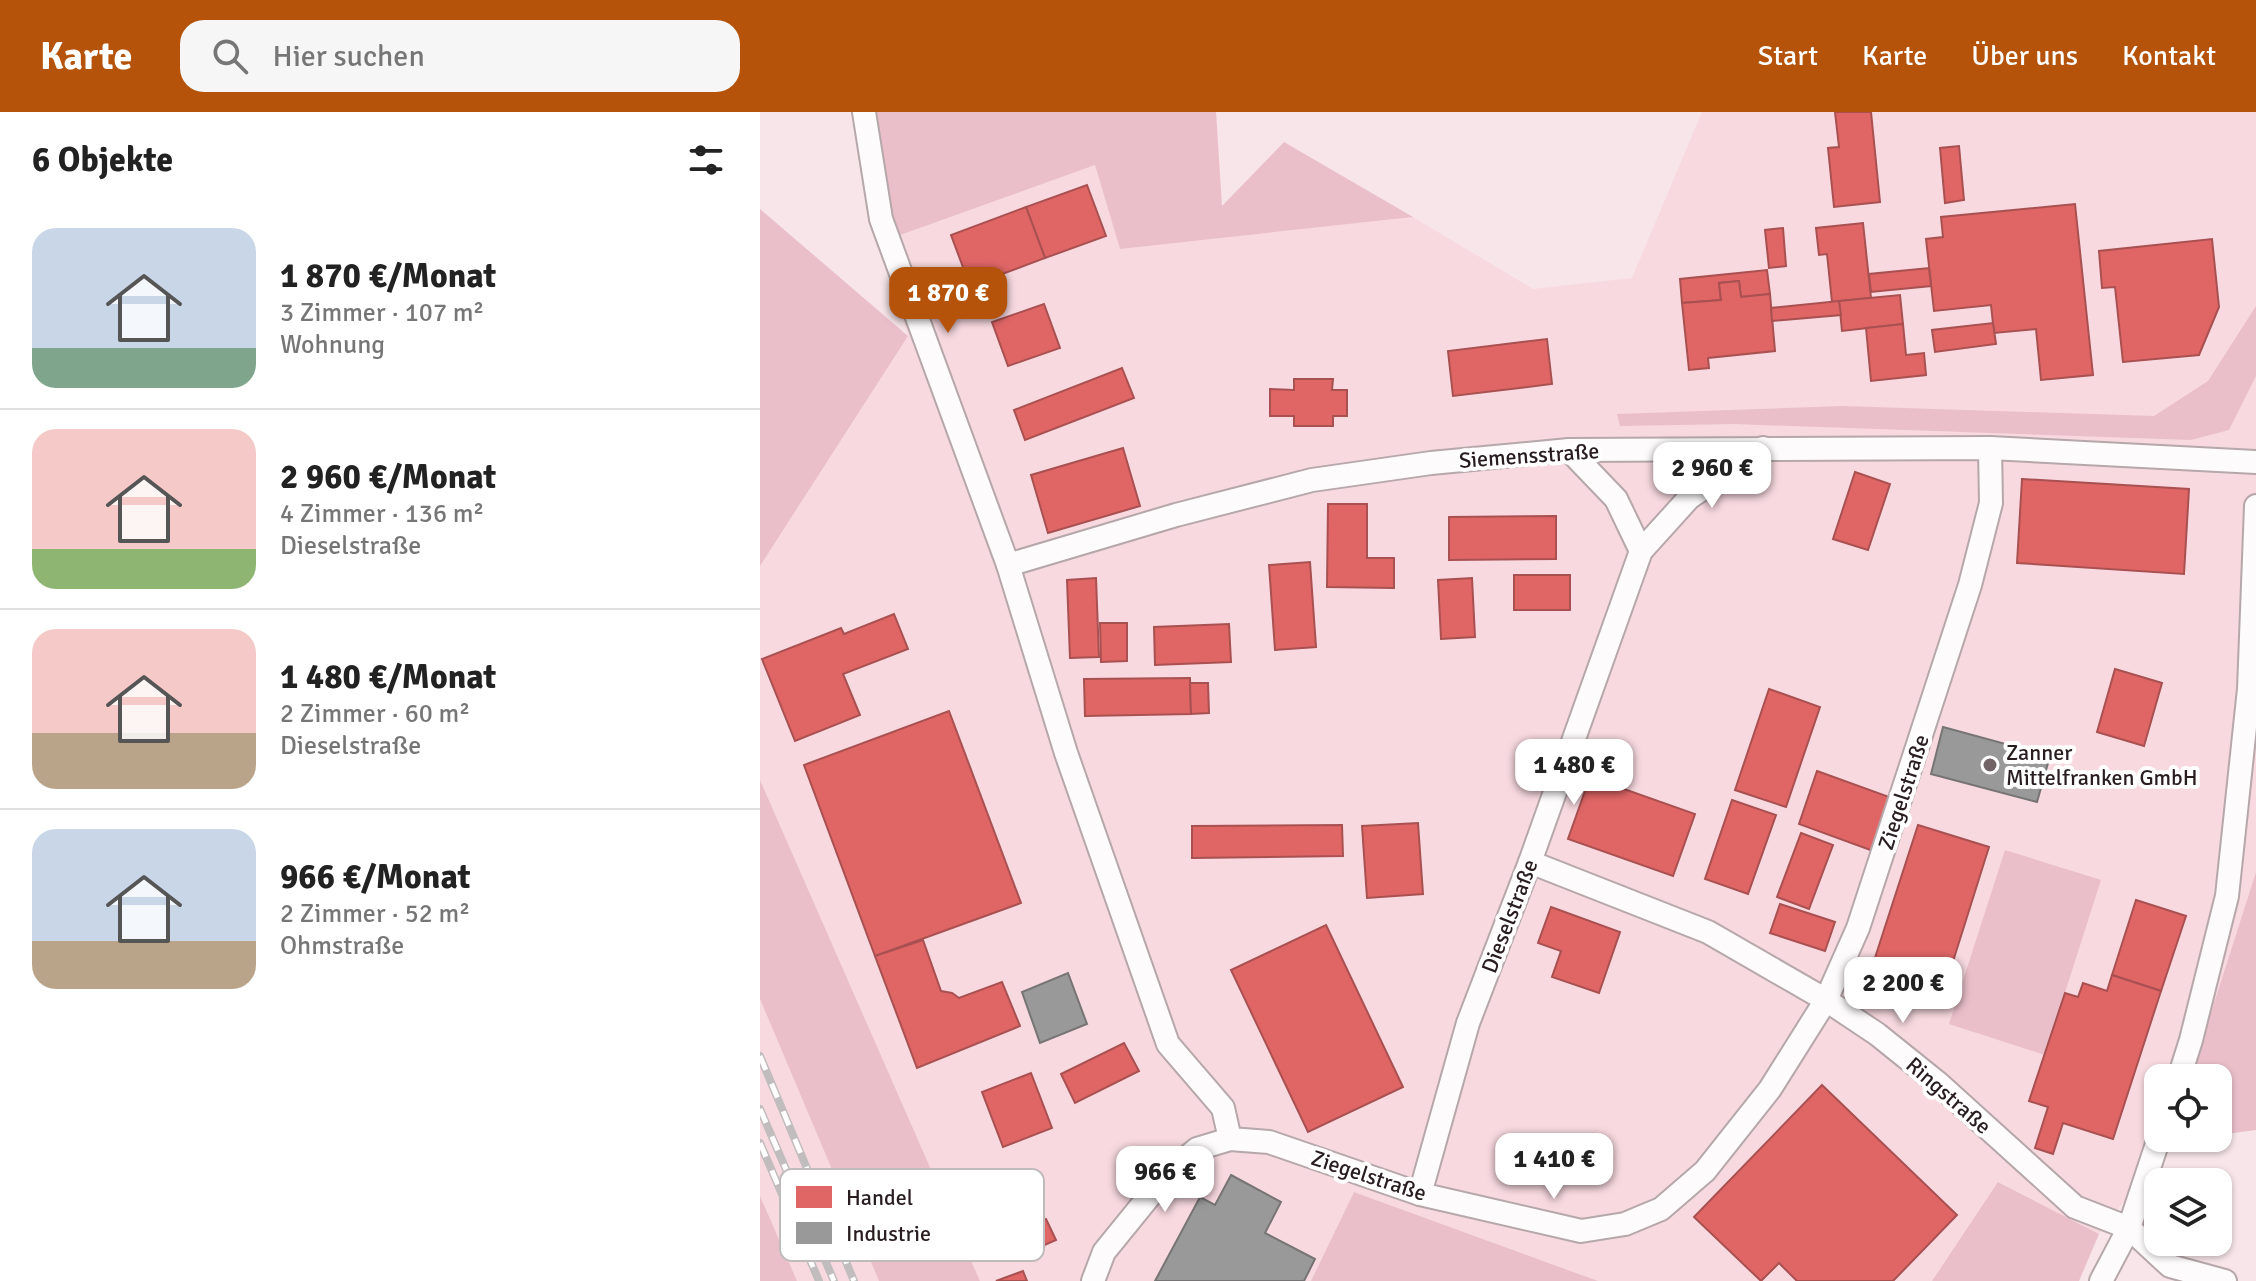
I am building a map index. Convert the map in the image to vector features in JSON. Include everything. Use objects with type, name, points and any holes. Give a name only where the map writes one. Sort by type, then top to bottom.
[{"type":"street","points":[[864,112],[881,219],[1008,565],[1066,753],[1168,1044],[1223,1108],[1230,1139],[1197,1149],[1169,1172],[1104,1252],[1093,1281]]},
{"type":"street","name":"Dieselstraße","points":[[1420,1194],[1468,1023],[1530,862],[1641,551],[1689,498],[1763,448]]},
{"type":"street","name":"Siemensstraße","points":[[1008,565],[1176,515],[1312,480],[1431,463],[1569,450],[1990,448],[2256,462]]},
{"type":"street","name":"Ziegelstraße","points":[[1230,1139],[1269,1142],[1420,1194],[1581,1231],[1625,1224],[1661,1209],[1705,1171],[1770,1089],[1826,1000],[1858,928],[1970,585],[1991,503],[1990,448]]},
{"type":"street","points":[[1569,450],[1616,499],[1641,551]]},
{"type":"street","points":[[2183,1064],[2227,896],[2249,689],[2256,506]]},
{"type":"street","name":"Ringstraße","points":[[1530,862],[1708,932],[1826,1000],[1877,1034],[1938,1083],[2075,1207],[2129,1228],[2170,1266],[2225,1281]]},
{"type":"street","points":[[2101,1281],[2129,1228],[2154,1152]]},
{"type":"shaded area","points":[[857,112],[1216,112],[1222,206],[1284,142],[1413,217],[1120,249],[1095,165],[878,243]]},
{"type":"shaded area","points":[[1702,112],[2256,112],[2256,872],[2194,1064],[2144,1064],[2144,1152],[2162,1152],[2149,1168],[2144,1168],[2144,1175],[2099,1234],[1999,1182],[1932,1281],[1598,1281],[1354,1192],[1311,1281],[980,1281],[971,1261],[1044,1261],[1044,1169],[931,1169],[760,780],[760,566],[908,336],[878,243],[1095,165],[1120,249],[1413,217],[1533,289],[1632,278]]},
{"type":"shaded area","points":[[760,209],[908,336],[760,566]]},
{"type":"shaded area","points":[[2256,306],[2256,376],[2229,430],[2191,440],[1733,424],[1620,426],[1617,414],[1843,406],[2154,416],[2208,381]]},
{"type":"shaded area","points":[[760,780],[931,1169],[832,1169],[760,999]]},
{"type":"shaded area","points":[[2005,850],[2101,880],[2045,1055],[1949,1024]]},
{"type":"shaded area","points":[[2256,872],[2256,1130],[2232,1133],[2232,1064],[2194,1064]]},
{"type":"shaded area","points":[[760,999],[832,1169],[780,1169],[780,1242],[760,1196]]},
{"type":"shaded area","points":[[1998,1182],[2099,1234],[2079,1281],[1932,1281]]},
{"type":"shaded area","points":[[1354,1192],[1598,1281],[1311,1281]]},
{"type":"shaded area","points":[[760,1196],[780,1242],[780,1261],[788,1261],[797,1281],[760,1281]]},
{"type":"shaded area","points":[[788,1261],[871,1261],[879,1281],[797,1281]]},
{"type":"shaded area","points":[[871,1261],[971,1261],[980,1281],[879,1281]]},
{"type":"building: Handel","points":[[1835,112],[1871,112],[1880,202],[1834,207],[1828,148],[1839,147]]},
{"type":"building: Handel","points":[[1959,146],[1964,200],[1945,203],[1940,148]]},
{"type":"building: Handel","points":[[1087,185],[1106,236],[1045,258],[1026,207]]},
{"type":"building: Handel","points":[[2075,204],[2093,375],[2041,380],[2036,329],[1994,333],[1991,305],[1934,311],[1926,239],[1943,237],[1941,217]]},
{"type":"building: Handel","points":[[1026,207],[1045,258],[970,286],[951,235]]},
{"type":"building: Handel","points":[[1863,223],[1871,298],[1832,302],[1827,254],[1819,255],[1816,228]]},
{"type":"building: Handel","points":[[1783,228],[1786,266],[1769,268],[1765,230]]},
{"type":"building: Handel","points":[[2212,239],[2219,307],[2199,355],[2123,362],[2115,287],[2102,288],[2099,251]]},
{"type":"building: Handel","points":[[1929,268],[1931,286],[1871,292],[1869,274]]},
{"type":"building: Handel","points":[[1767,270],[1770,294],[1741,297],[1739,281],[1719,283],[1721,300],[1682,303],[1680,279]]},
{"type":"building: Handel","points":[[1739,281],[1741,297],[1770,294],[1775,351],[1708,358],[1709,368],[1689,370],[1682,303],[1721,300],[1719,283]]},
{"type":"building: Handel","points":[[1900,295],[1903,324],[1842,331],[1839,301]]},
{"type":"building: Handel","points":[[1839,301],[1841,315],[1772,321],[1771,308]]},
{"type":"building: Handel","points":[[1044,304],[1060,348],[1008,366],[992,322]]},
{"type":"building: Handel","points":[[1993,323],[1996,344],[1935,352],[1932,330]]},
{"type":"building: Handel","points":[[1903,324],[1906,355],[1924,353],[1926,375],[1871,381],[1866,328]]},
{"type":"building: Handel","points":[[1547,339],[1552,384],[1453,396],[1448,351]]},
{"type":"building: Handel","points":[[1122,368],[1134,398],[1025,440],[1014,410]]},
{"type":"building: Handel","points":[[1294,379],[1333,379],[1332,390],[1347,390],[1347,416],[1333,416],[1333,426],[1294,426],[1294,416],[1270,416],[1270,389],[1294,390]]},
{"type":"building: Handel","points":[[1123,448],[1140,506],[1048,533],[1031,475]]},
{"type":"building: Handel","points":[[1855,472],[1890,484],[1868,550],[1833,539]]},
{"type":"building: Handel","points":[[2022,479],[2189,489],[2184,574],[2017,563]]},
{"type":"building: Handel","points":[[1328,504],[1367,504],[1367,558],[1394,558],[1394,588],[1327,587]]},
{"type":"building: Handel","points":[[1556,516],[1556,559],[1449,560],[1449,517]]},
{"type":"building: Handel","points":[[1310,562],[1316,647],[1275,650],[1269,565]]},
{"type":"building: Handel","points":[[1514,575],[1570,575],[1570,610],[1514,610]]},
{"type":"building: Handel","points":[[1096,578],[1099,657],[1070,658],[1067,580]]},
{"type":"building: Handel","points":[[1472,578],[1475,637],[1441,639],[1438,580]]},
{"type":"building: Handel","points":[[894,614],[908,649],[843,674],[860,715],[795,741],[762,659],[841,628],[844,634]]},
{"type":"building: Handel","points":[[1100,623],[1127,623],[1127,661],[1101,662]]},
{"type":"building: Handel","points":[[1229,624],[1231,662],[1155,665],[1154,627]]},
{"type":"building: Handel","points":[[2115,669],[2162,683],[2144,746],[2097,732]]},
{"type":"building: Handel","points":[[1190,678],[1191,714],[1085,716],[1084,679]]},
{"type":"building: Handel","points":[[1190,683],[1208,683],[1209,713],[1191,714]]},
{"type":"building: Handel","points":[[1769,689],[1820,707],[1786,807],[1735,790]]},
{"type":"building: Handel","points":[[949,711],[1021,903],[875,956],[804,765]]},
{"type":"building: Handel","points":[[1817,771],[1892,798],[1873,851],[1799,824]]},
{"type":"building: Handel","points":[[1590,777],[1695,814],[1673,876],[1568,839]]},
{"type":"building: Handel","points":[[1732,800],[1776,815],[1748,894],[1705,879]]},
{"type":"building: Handel","points":[[1418,823],[1423,894],[1367,898],[1362,826]]},
{"type":"building: Handel","points":[[1342,825],[1343,856],[1192,858],[1192,826]]},
{"type":"building: Handel","points":[[1918,825],[1989,847],[1944,990],[1872,967]]},
{"type":"building: Handel","points":[[1801,833],[1833,845],[1809,909],[1777,897]]},
{"type":"building: Handel","points":[[2136,900],[2186,916],[2161,991],[2112,975]]},
{"type":"building: Handel","points":[[1780,904],[1835,922],[1825,951],[1770,933]]},
{"type":"building: Handel","points":[[1551,907],[1620,932],[1599,993],[1552,977],[1561,951],[1538,943]]},
{"type":"building: Handel","points":[[1326,925],[1403,1087],[1308,1132],[1231,970]]},
{"type":"building: Handel","points":[[923,940],[941,991],[959,998],[1002,982],[1020,1026],[917,1068],[875,956]]},
{"type":"building: Handel","points":[[2112,975],[2161,991],[2113,1139],[2063,1123],[2053,1154],[2035,1148],[2048,1107],[2029,1101],[2065,993],[2078,997],[2083,983],[2107,991]]},
{"type":"building: Handel","points":[[1124,1043],[1139,1071],[1075,1103],[1061,1074]]},
{"type":"building: Handel","points":[[1031,1073],[1052,1128],[1003,1147],[982,1092]]},
{"type":"building: Handel","points":[[1822,1085],[1957,1215],[1893,1281],[1797,1281],[1779,1263],[1761,1281],[1694,1217]]},
{"type":"building: Handel","points":[[1044,1220],[1056,1240],[1044,1245]]},
{"type":"building: Handel","points":[[1023,1271],[1027,1281],[996,1281]]},
{"type":"building: Industrie","name":"Zanner Mittelfranken GmbH","points":[[1943,727],[2050,756],[2037,802],[1931,774]]},
{"type":"building: Industrie","points":[[1068,973],[1087,1024],[1040,1043],[1022,992]]},
{"type":"building: Industrie","points":[[1231,1175],[1281,1202],[1265,1233],[1315,1259],[1304,1281],[1155,1281],[1200,1197],[1215,1205]]},
{"type":"railway","points":[[760,1056],[807,1169]]},
{"type":"railway","points":[[760,1109],[786,1169]]},
{"type":"railway","points":[[760,1143],[780,1190]]},
{"type":"railway","points":[[810,1261],[819,1281]]},
{"type":"railway","points":[[825,1261],[834,1281]]},
{"type":"railway","points":[[846,1261],[854,1281]]},
{"type":"place","name":"Zanner Mittelfranken GmbH","points":[[1990,765]]}]
